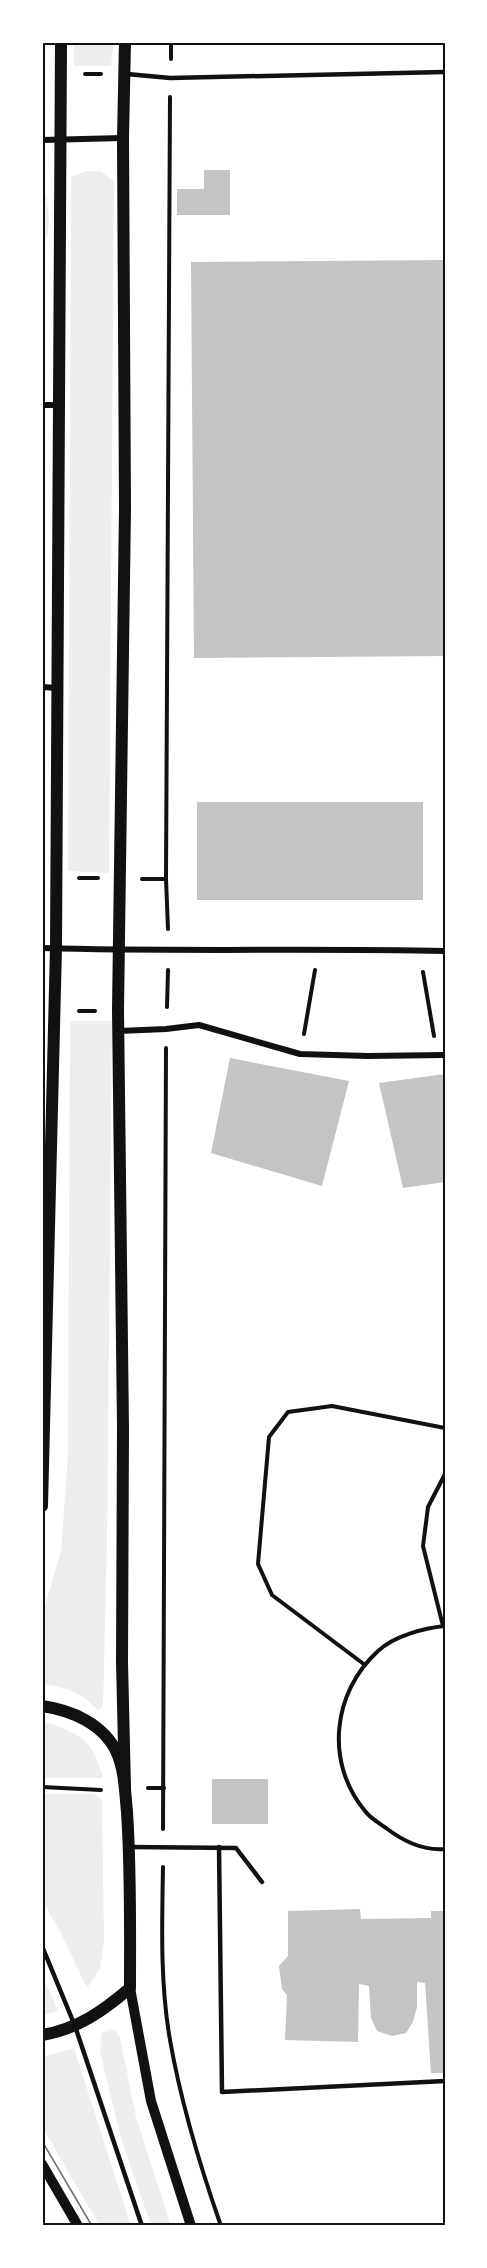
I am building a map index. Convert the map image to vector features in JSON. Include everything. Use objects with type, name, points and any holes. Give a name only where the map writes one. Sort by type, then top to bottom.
[{"type":"main road","points":[[42,1506],[47,1150],[56,948],[61,42]]},
{"type":"main road","points":[[42,2035],[75,2026],[105,2010],[130,1988],[129,1848],[122,1662],[123,1428],[118,949],[126,508],[123,138],[125,42]]},
{"type":"main road","points":[[42,1706],[70,1711],[107,1738],[117,1754],[125,1788]]},
{"type":"street","points":[[42,140],[123,138]]},
{"type":"street","points":[[42,405],[59,405]]},
{"type":"street","points":[[42,687],[57,688]]},
{"type":"street","points":[[42,948],[169,951],[319,949],[445,951]]},
{"type":"street","points":[[119,1031],[199,1025],[300,1054],[445,1055]]},
{"type":"street","points":[[130,1988],[151,2102],[191,2226]]},
{"type":"street","points":[[42,2164],[78,2226]]},
{"type":"lane","points":[[124,74],[170,78],[445,72]]},
{"type":"lane","points":[[219,1847],[222,2092],[445,2081]]},
{"type":"lane","points":[[129,1848],[236,1848],[262,1881]]},
{"type":"lane","points":[[42,1946],[75,2026],[142,2226]]},
{"type":"path","points":[[171,42],[163,1960],[170,2040],[197,2156],[221,2226]]},
{"type":"path","points":[[300,1054],[319,949]]},
{"type":"path","points":[[419,951],[437,1055]]},
{"type":"path","points":[[365,1665],[272,1595],[258,1564],[269,1437],[288,1412],[332,1406],[445,1428]]},
{"type":"path","points":[[445,1474],[428,1508],[423,1546],[444,1626],[419,1629],[379,1650],[365,1665],[354,1678],[339,1716],[338,1746],[348,1785],[366,1813],[403,1840],[436,1850],[445,1849]]},
{"type":"shaded area","points":[[74,42],[114,42],[111,66],[74,66]]},
{"type":"shaded area","points":[[86,171],[100,171],[114,181],[109,873],[68,871],[71,177]]},
{"type":"shaded area","points":[[42,183],[49,226],[42,250]]},
{"type":"shaded area","points":[[70,1021],[112,1021],[107,1541],[103,1707],[98,1710],[86,1699],[73,1692],[42,1684],[42,1616],[61,1551],[68,1456]]},
{"type":"shaded area","points":[[49,1723],[71,1732],[85,1742],[95,1755],[103,1778],[42,1778],[42,1724]]},
{"type":"shaded area","points":[[42,1794],[93,1794],[102,1799],[104,1940],[100,1969],[87,1988],[60,1931],[42,1900]]},
{"type":"shaded area","points":[[42,1975],[58,2011],[42,2015]]},
{"type":"shaded area","points":[[109,2029],[115,2030],[120,2038],[136,2117],[171,2226],[151,2226],[121,2138],[100,2052],[102,2033]]},
{"type":"shaded area","points":[[74,2048],[131,2226],[100,2226],[42,2127],[42,2057]]},
{"type":"building","points":[[204,170],[230,170],[230,215],[177,215],[177,189],[204,189]]},
{"type":"building","points":[[445,260],[445,656],[194,658],[191,262]]},
{"type":"building","points":[[197,802],[423,802],[423,900],[197,900]]},
{"type":"building","points":[[230,1058],[349,1081],[322,1186],[211,1153]]},
{"type":"building","points":[[445,1074],[445,1182],[403,1188],[379,1083]]},
{"type":"building","points":[[212,1779],[268,1779],[268,1824],[212,1824]]},
{"type":"building","points":[[360,1909],[361,1919],[431,1918],[431,1911],[445,1911],[445,2073],[431,2073],[425,1983],[417,1982],[417,2007],[413,2022],[406,2033],[392,2036],[377,2031],[371,2018],[369,1986],[359,1984],[358,2042],[285,2040],[287,1995],[282,1989],[279,1966],[288,1956],[288,1911]]},
{"type":"tram line","points":[[42,2141],[92,2226]]}]
